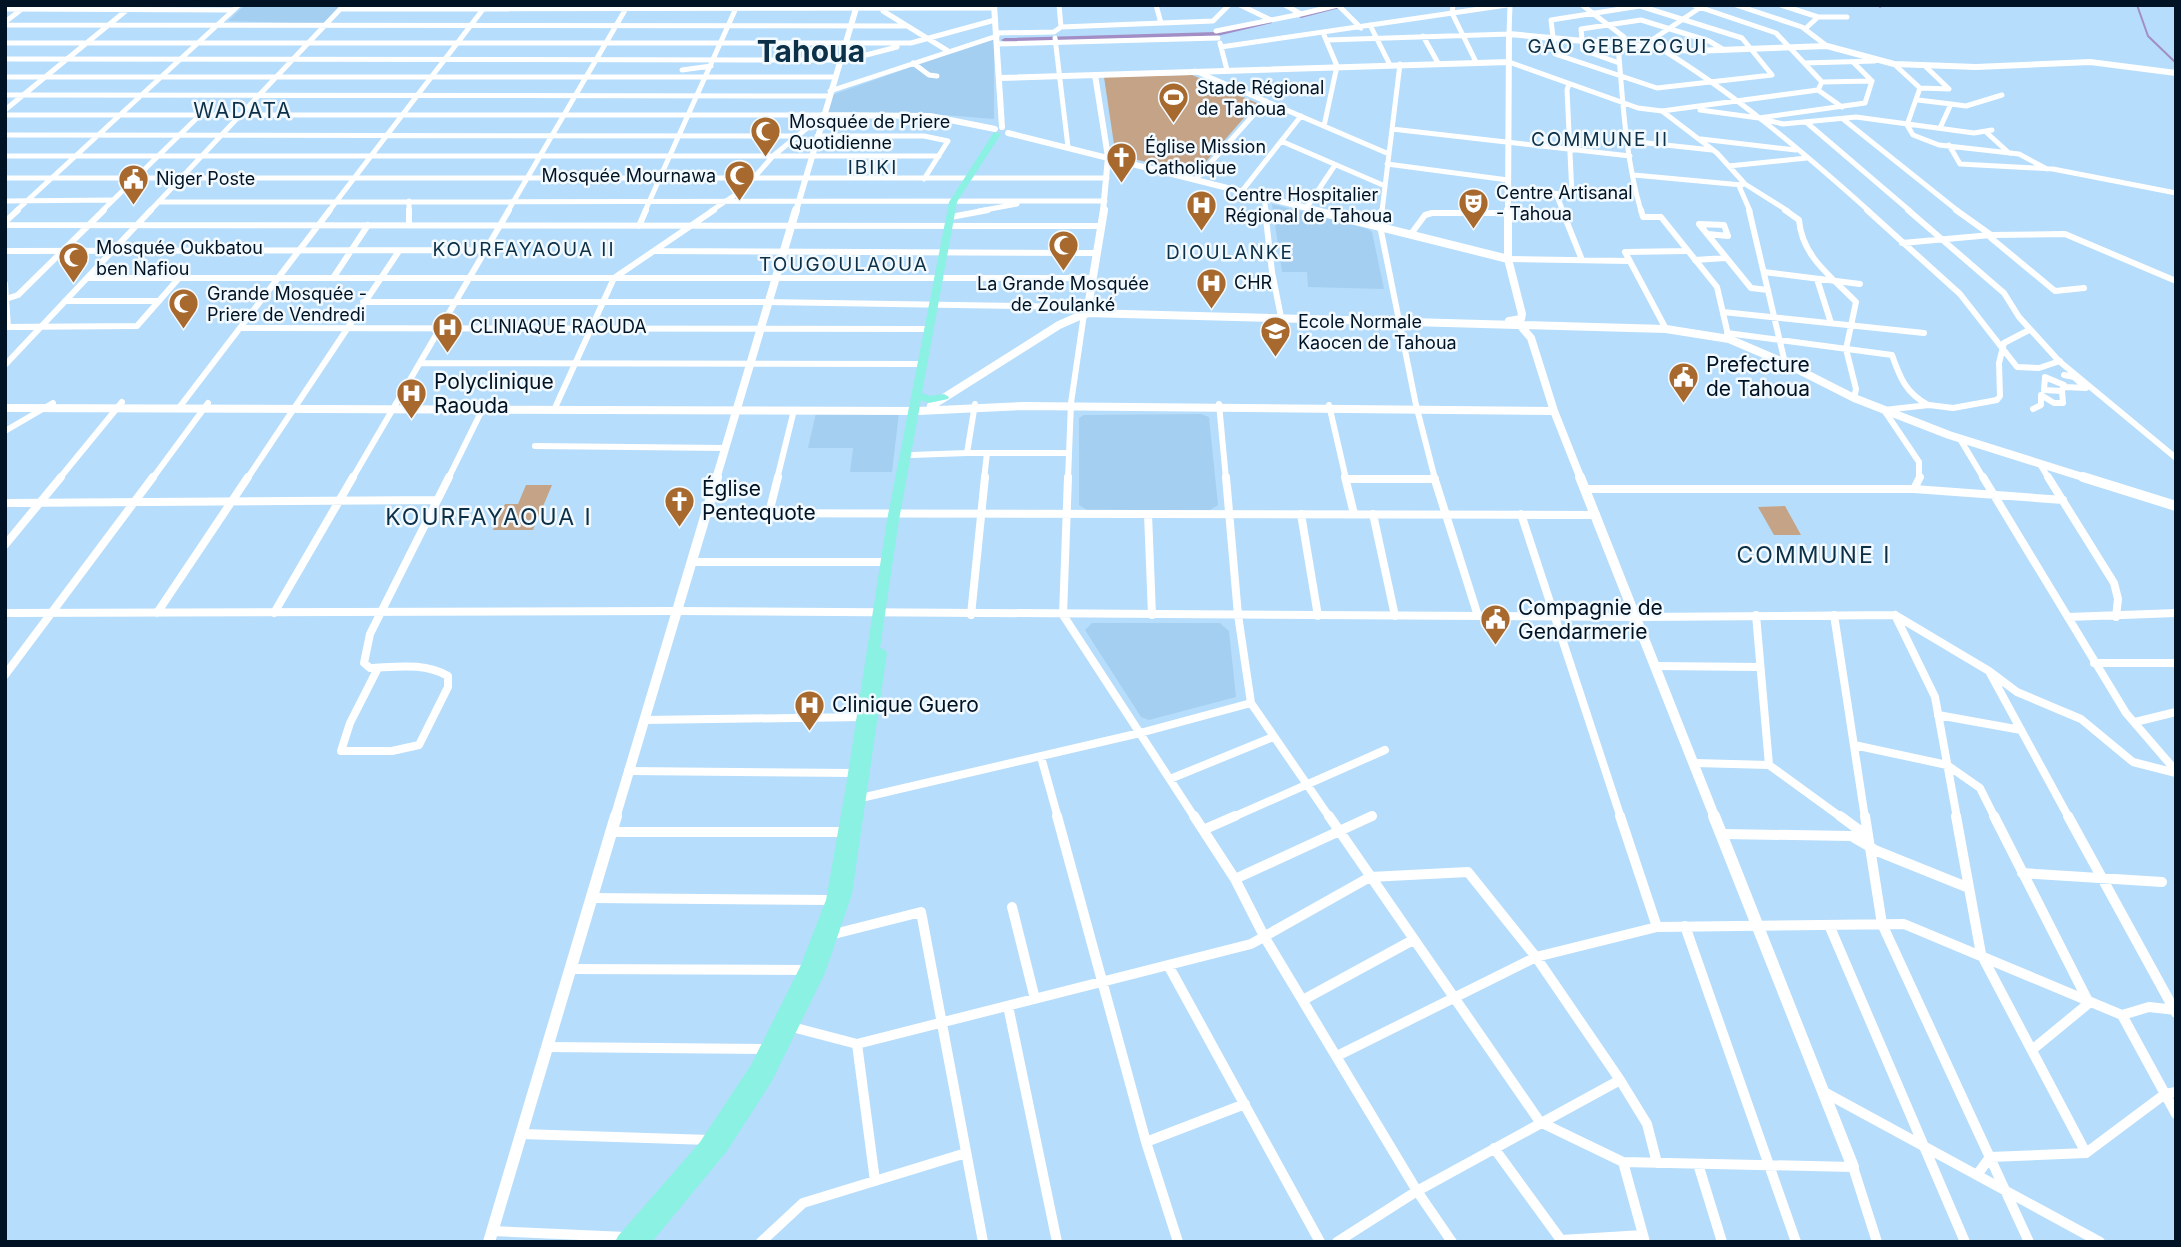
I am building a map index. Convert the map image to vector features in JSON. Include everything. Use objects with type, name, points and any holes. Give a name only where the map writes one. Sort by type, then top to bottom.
[{"type":"main road","points":[[882,614],[886,562],[912,455],[923,364],[953,202],[966,179],[1001,131]]},
{"type":"main road","points":[[918,403],[944,397]]},
{"type":"main road","points":[[631,1241],[721,1145],[766,1075],[817,972],[845,894],[855,773],[867,717],[898,513],[918,403]]},
{"type":"main road","points":[[631,1241],[712,1140],[768,1049],[807,970],[833,900],[861,798],[867,717]]},
{"type":"street","points":[[5,24],[28,5]]},
{"type":"street","points":[[874,5],[948,51]]},
{"type":"street","points":[[1061,27],[1059,5],[1067,5]]},
{"type":"street","points":[[1156,5],[1160,23]]},
{"type":"street","points":[[5,95],[829,94],[948,51],[997,38],[1055,32],[1061,27],[1213,21],[1229,5]]},
{"type":"street","points":[[1240,5],[1271,20]]},
{"type":"street","points":[[1285,5],[1301,13]]},
{"type":"street","points":[[997,38],[1055,42],[1217,34],[1338,5],[1361,27]]},
{"type":"street","points":[[1453,5],[1452,13],[1476,62]]},
{"type":"street","points":[[1221,47],[1509,5],[1508,259],[1521,309],[1553,408],[1824,1092],[1853,1167],[1877,1242]]},
{"type":"street","points":[[1583,5],[1624,37],[1618,45],[1620,78],[1636,196],[1643,217],[1661,218],[1717,287],[1728,336]]},
{"type":"street","points":[[1693,5],[1768,29],[1790,47],[1822,82],[1872,81]]},
{"type":"street","points":[[1736,5],[1805,29],[1827,46]]},
{"type":"street","points":[[1781,5],[1818,17],[1847,17]]},
{"type":"street","points":[[5,365],[343,7],[881,9],[994,6],[1001,131]]},
{"type":"street","points":[[1640,6],[1682,19],[1742,38],[1772,75],[1657,88],[1620,78],[1555,54],[1551,20],[1640,6]]},
{"type":"street","points":[[1643,46],[1702,6]]},
{"type":"street","points":[[5,112],[130,7]]},
{"type":"street","points":[[631,1241],[491,1237],[856,7]]},
{"type":"street","points":[[5,9],[236,8]]},
{"type":"street","points":[[5,224],[236,8]]},
{"type":"street","points":[[180,406],[484,8]]},
{"type":"street","points":[[274,613],[626,8]]},
{"type":"street","points":[[639,226],[736,8]]},
{"type":"street","points":[[1778,18],[1789,8]]},
{"type":"street","points":[[1805,29],[1818,17]]},
{"type":"street","points":[[5,59],[445,59],[712,63],[839,61],[995,20]]},
{"type":"street","points":[[1619,62],[1583,50],[1581,29],[1641,20],[1709,41],[1724,50]]},
{"type":"street","points":[[1213,21],[1227,70]]},
{"type":"street","points":[[5,24],[908,26]]},
{"type":"street","points":[[1370,25],[1390,65]]},
{"type":"street","points":[[1055,32],[1068,147]]},
{"type":"street","points":[[1322,32],[1337,66],[1324,126]]},
{"type":"street","points":[[1327,40],[1509,34],[1618,45],[1724,50],[1827,46],[1894,64],[1976,67],[2090,62],[2176,73]]},
{"type":"street","points":[[1423,36],[1438,63]]},
{"type":"street","points":[[5,43],[911,43]]},
{"type":"street","points":[[1658,47],[1691,66],[1807,158],[1959,295],[2018,367],[2046,367],[2060,361]]},
{"type":"street","points":[[1805,63],[1875,61]]},
{"type":"street","points":[[1000,78],[1509,62],[1623,102],[1662,111],[1703,110],[1783,124],[1856,117],[1940,128],[1989,131],[2009,153]]},
{"type":"street","points":[[1853,62],[1872,81]]},
{"type":"street","points":[[682,71],[712,63]]},
{"type":"street","points":[[913,63],[929,75],[937,76]]},
{"type":"street","points":[[1400,64],[1380,226],[1416,407],[1444,514],[1478,616]]},
{"type":"street","points":[[1894,64],[1920,88],[1949,89],[1924,65]]},
{"type":"street","points":[[1195,71],[1389,154]]},
{"type":"street","points":[[1095,75],[1108,157],[1107,178],[1091,278],[1083,309],[1071,405],[1063,615],[1235,879],[1265,938],[1418,1191],[1452,1242]]},
{"type":"street","points":[[5,77],[834,77]]},
{"type":"street","points":[[1759,118],[1865,103],[1872,81]]},
{"type":"street","points":[[1818,90],[1822,82]]},
{"type":"street","points":[[1508,189],[1572,195],[1567,90],[1569,84]]},
{"type":"street","points":[[1920,88],[1918,100],[1906,124],[1907,131],[1917,139],[2009,153],[2027,158],[2048,169]]},
{"type":"street","points":[[1662,111],[1818,90],[1842,107]]},
{"type":"street","points":[[1918,100],[1966,106],[2002,95]]},
{"type":"street","points":[[1196,179],[1266,102]]},
{"type":"street","points":[[1940,128],[1951,104]]},
{"type":"street","points":[[1662,111],[1713,150],[1729,166],[1742,185],[1776,316],[1785,363]]},
{"type":"street","points":[[5,112],[121,115],[930,116],[1068,147],[1508,259],[1629,261]]},
{"type":"street","points":[[6,299],[18,295],[201,115]]},
{"type":"street","points":[[555,407],[614,278],[726,201],[823,115]]},
{"type":"street","points":[[1241,191],[1301,116]]},
{"type":"street","points":[[1843,119],[1961,215],[1991,235],[1991,238],[2055,291],[2084,288]]},
{"type":"street","points":[[1806,122],[2004,293],[2013,313],[2104,401]]},
{"type":"street","points":[[1392,129],[1630,156]]},
{"type":"street","points":[[5,135],[797,136]]},
{"type":"street","points":[[817,136],[924,136],[949,142],[924,179]]},
{"type":"street","points":[[1698,138],[1797,150]]},
{"type":"street","points":[[1281,141],[1385,186]]},
{"type":"street","points":[[1628,141],[1713,150]]},
{"type":"street","points":[[1949,145],[1960,164],[2048,169],[2176,194]]},
{"type":"street","points":[[5,156],[939,156]]},
{"type":"street","points":[[1729,166],[1807,158]]},
{"type":"street","points":[[1387,164],[1508,180]]},
{"type":"street","points":[[1307,208],[1335,165]]},
{"type":"street","points":[[1634,175],[1742,185],[1766,195],[1799,220],[1799,228],[1810,254],[1856,302],[1846,349],[1856,389],[1854,398]]},
{"type":"street","points":[[5,178],[1107,178]]},
{"type":"street","points":[[1556,194],[1583,260]]},
{"type":"street","points":[[1264,197],[1272,272],[1281,317]]},
{"type":"street","points":[[5,201],[112,200]]},
{"type":"street","points":[[409,225],[410,201]]},
{"type":"street","points":[[950,222],[1023,201]]},
{"type":"street","points":[[159,202],[1105,201]]},
{"type":"street","points":[[1410,234],[1425,215],[1432,213],[1508,214]]},
{"type":"street","points":[[5,224],[790,226],[950,222],[1100,226]]},
{"type":"street","points":[[333,278],[368,225]]},
{"type":"street","points":[[1708,234],[1751,288],[1768,290]]},
{"type":"street","points":[[1902,243],[1991,235],[2065,234],[2176,281]]},
{"type":"street","points":[[5,251],[485,250]]},
{"type":"street","points":[[156,613],[344,328],[399,251]]},
{"type":"street","points":[[655,251],[1095,253]]},
{"type":"street","points":[[1666,329],[1625,252],[1686,251]]},
{"type":"street","points":[[1695,260],[1725,258]]},
{"type":"street","points":[[1764,272],[1860,284]]},
{"type":"street","points":[[87,278],[1091,278]]},
{"type":"street","points":[[5,284],[6,327],[137,326],[179,278]]},
{"type":"street","points":[[1817,279],[1831,323]]},
{"type":"street","points":[[65,301],[159,301]]},
{"type":"street","points":[[363,302],[935,304],[1064,308],[1071,311],[1083,309],[1107,312],[1666,329],[1781,340],[1892,355],[1903,388],[1914,398],[1929,405]]},
{"type":"street","points":[[918,403],[944,397],[1083,309]]},
{"type":"street","points":[[1059,325],[1083,309]]},
{"type":"street","points":[[1723,312],[1924,333]]},
{"type":"street","points":[[240,328],[930,329]]},
{"type":"street","points":[[1884,410],[1929,405],[1953,408],[1997,400],[2000,396],[2000,379],[1997,360],[2001,349],[2004,343],[2029,330]]},
{"type":"street","points":[[1728,336],[1854,398],[1960,439],[2176,506]]},
{"type":"street","points":[[420,363],[923,364]]},
{"type":"street","points":[[2033,409],[2040,405],[2045,377],[2050,371],[2058,370],[2064,375],[2074,377],[2151,433],[2176,458]]},
{"type":"street","points":[[2043,393],[2060,404],[2066,381],[2064,375]]},
{"type":"street","points":[[2045,377],[2071,389],[2086,388]]},
{"type":"street","points":[[2043,393],[2064,387]]},
{"type":"street","points":[[5,403],[340,407],[736,407],[918,403],[1553,408]]},
{"type":"street","points":[[5,431],[53,403]]},
{"type":"street","points":[[736,407],[794,410],[918,403],[975,405]]},
{"type":"street","points":[[5,408],[119,405]]},
{"type":"street","points":[[5,545],[119,405]]},
{"type":"street","points":[[967,453],[975,405]]},
{"type":"street","points":[[1219,405],[1238,615],[1251,703],[1304,784],[1540,1122],[1623,1162],[1853,1167]]},
{"type":"street","points":[[5,675],[206,406]]},
{"type":"street","points":[[1330,406],[1354,514]]},
{"type":"street","points":[[378,668],[372,680],[366,692],[360,704],[355,716],[340,745],[341,751],[392,751],[419,745],[448,687],[448,676],[439,669],[412,668],[380,668],[370,668],[364,663],[364,653],[370,634],[383,613],[484,407]]},
{"type":"street","points":[[769,513],[794,410]]},
{"type":"street","points":[[1884,410],[1919,462],[1920,476],[1914,489]]},
{"type":"street","points":[[1960,439],[2126,713],[2176,772]]},
{"type":"street","points":[[536,446],[724,448]]},
{"type":"street","points":[[971,615],[987,453]]},
{"type":"street","points":[[912,455],[1068,453]]},
{"type":"street","points":[[2040,464],[2114,583],[2118,599],[2116,617]]},
{"type":"street","points":[[1347,479],[1435,479]]},
{"type":"street","points":[[1585,489],[1914,489],[2063,500]]},
{"type":"street","points":[[5,503],[437,500]]},
{"type":"street","points":[[705,513],[1596,515]]},
{"type":"street","points":[[1148,514],[1152,615]]},
{"type":"street","points":[[1301,514],[1318,616]]},
{"type":"street","points":[[1373,514],[1395,616]]},
{"type":"street","points":[[1521,514],[1657,927]]},
{"type":"street","points":[[691,562],[886,562]]},
{"type":"street","points":[[5,613],[676,611],[1555,617],[1895,615],[1989,671],[2017,692],[2081,719],[2133,762],[2176,772]]},
{"type":"street","points":[[2068,617],[2176,613]]},
{"type":"street","points":[[1756,615],[1769,765]]},
{"type":"street","points":[[1834,615],[1882,924],[2029,1242]]},
{"type":"street","points":[[1895,615],[1935,697],[1984,960],[2086,1153]]},
{"type":"street","points":[[2094,663],[2176,663]]},
{"type":"street","points":[[1656,666],[1760,667]]},
{"type":"street","points":[[1989,671],[2175,1011]]},
{"type":"street","points":[[861,798],[1140,733],[1251,703]]},
{"type":"street","points":[[2134,722],[2176,712]]},
{"type":"street","points":[[1938,715],[2021,730]]},
{"type":"street","points":[[644,720],[867,717]]},
{"type":"street","points":[[1170,779],[1273,737]]},
{"type":"street","points":[[1853,745],[1948,765],[1980,788],[2089,1003]]},
{"type":"street","points":[[1203,830],[1385,750]]},
{"type":"street","points":[[1041,757],[1146,1142],[1178,1242]]},
{"type":"street","points":[[1695,763],[1769,765],[1867,839],[1877,851],[1969,888]]},
{"type":"street","points":[[628,771],[855,773]]},
{"type":"street","points":[[1235,879],[1371,816]]},
{"type":"street","points":[[611,832],[850,832]]},
{"type":"street","points":[[1723,834],[1852,836],[1867,839]]},
{"type":"street","points":[[792,1027],[857,1044],[1251,944],[1370,877],[1468,872],[1536,957],[1620,1080],[1647,1124],[1657,1163]]},
{"type":"street","points":[[2022,873],[2162,882]]},
{"type":"street","points":[[591,898],[833,900]]},
{"type":"street","points":[[1012,906],[1035,999]]},
{"type":"street","points":[[830,935],[921,912],[983,1242]]},
{"type":"street","points":[[1337,1056],[1536,957],[1657,927],[1904,924],[1984,960],[2122,1015],[2149,1007],[2175,1011]]},
{"type":"street","points":[[1829,925],[1965,1242]]},
{"type":"street","points":[[1685,926],[1796,1242]]},
{"type":"street","points":[[1303,1000],[1413,940]]},
{"type":"street","points":[[1168,965],[1320,1242]]},
{"type":"street","points":[[570,969],[807,970]]},
{"type":"street","points":[[2032,1050],[2089,1003]]},
{"type":"street","points":[[1008,1006],[1057,1242]]},
{"type":"street","points":[[2122,1015],[2171,1093],[2176,1114]]},
{"type":"street","points":[[857,1044],[875,1181]]},
{"type":"street","points":[[547,1047],[768,1049]]},
{"type":"street","points":[[1343,1240],[1418,1191],[1620,1080]]},
{"type":"street","points":[[1824,1092],[2101,1242]]},
{"type":"street","points":[[1990,1157],[2086,1153],[2171,1093]]},
{"type":"street","points":[[1146,1142],[1245,1104]]},
{"type":"street","points":[[521,1134],[712,1140]]},
{"type":"street","points":[[1494,1148],[1561,1240],[1644,1239],[1623,1162]]},
{"type":"street","points":[[761,1242],[803,1203],[966,1153]]},
{"type":"street","points":[[1977,1175],[1990,1157]]},
{"type":"street","points":[[1698,1164],[1722,1242]]},
{"type":"shaded area","points":[[245,5],[341,5],[324,24],[228,21]]},
{"type":"shaded area","points":[[990,39],[994,40],[994,119],[931,114],[826,112],[832,95]]},
{"type":"shaded area","name":"Stade Régional de Tahoua","points":[[1192,75],[1257,103],[1195,174],[1122,156],[1115,151],[1104,77]]},
{"type":"shaded area","points":[[1272,204],[1372,232],[1384,289],[1308,287],[1307,272],[1282,272]]},
{"type":"shaded area","points":[[816,413],[899,413],[892,472],[850,472],[853,448],[808,448]]},
{"type":"shaded area","points":[[1201,414],[1209,417],[1218,505],[1210,510],[1087,510],[1079,505],[1079,418],[1084,415]]},
{"type":"shaded area","points":[[526,485],[552,485],[533,530],[493,530],[505,504],[518,504]]},
{"type":"shaded area","points":[[1785,506],[1801,535],[1774,535],[1758,507]]},
{"type":"shaded area","points":[[1092,623],[1220,623],[1229,631],[1236,697],[1149,720],[1141,717],[1085,630]]},
{"type":"waterway","points":[[1301,16],[1348,5]]},
{"type":"waterway","points":[[2137,5],[2148,36],[2176,63]]},
{"type":"waterway","points":[[1005,40],[1217,34],[1270,22]]},
{"type":"place","name":"Stade Régional de Tahoua","points":[[1174,125]]},
{"type":"place","name":"Mosquée de Priere Quotidienne","points":[[766,159]]},
{"type":"place","name":"Église Mission Catholique","points":[[1122,184]]},
{"type":"place","name":"Mosquée Mournawa","points":[[739,203]]},
{"type":"place","name":"Niger Poste","points":[[133,206]]},
{"type":"place","name":"Centre Artisanal - Tahoua","points":[[1473,230]]},
{"type":"place","name":"Centre Hospitalier Régional de Tahoua","points":[[1202,232]]},
{"type":"place","name":"La Grande Mosquée de Zoulanké","points":[[1063,273]]},
{"type":"place","name":"Mosquée Oukbatou ben Nafiou","points":[[73,285]]},
{"type":"place","name":"CHR","points":[[1211,310]]},
{"type":"place","name":"Grande Mosquée - Priere de Vendredi","points":[[184,331]]},
{"type":"place","name":"CLINIAQUE RAOUDA","points":[[447,354]]},
{"type":"place","name":"Ecole Normale Kaocen de Tahoua","points":[[1275,359]]},
{"type":"place","name":"Prefecture de Tahoua","points":[[1683,404]]},
{"type":"place","name":"Polyclinique Raouda","points":[[411,421]]},
{"type":"place","name":"Église Pentequote","points":[[679,528]]},
{"type":"place","name":"Compagnie de Gendarmerie","points":[[1495,647]]},
{"type":"place","name":"Clinique Guero","points":[[809,732]]},
{"type":"district","name":"GAO GEBEZOGUI","points":[[1618,46]]},
{"type":"district","name":"Tahoua","points":[[811,52]]},
{"type":"district","name":"WADATA","points":[[243,111]]},
{"type":"district","name":"COMMUNE II","points":[[1600,139]]},
{"type":"district","name":"IBIKI","points":[[873,167]]},
{"type":"district","name":"KOURFAYAOUA II","points":[[524,249]]},
{"type":"district","name":"DIOULANKE","points":[[1230,252]]},
{"type":"district","name":"TOUGOULAOUA","points":[[844,264]]},
{"type":"district","name":"KOURFAYAOUA I","points":[[489,517]]},
{"type":"district","name":"COMMUNE I","points":[[1814,555]]}]
